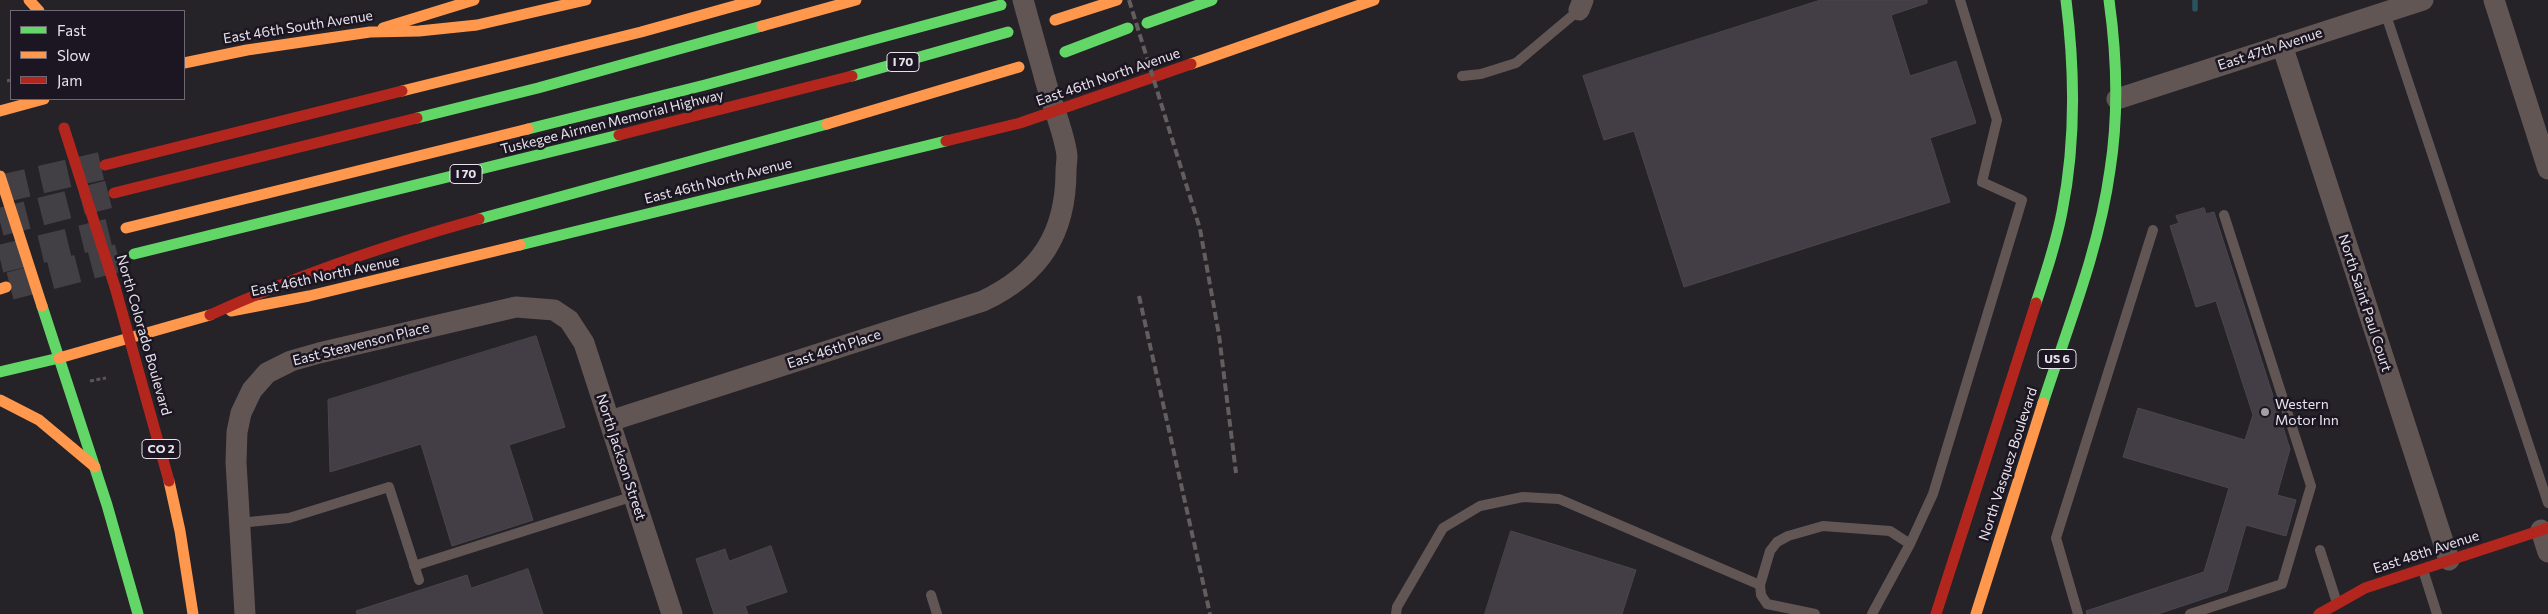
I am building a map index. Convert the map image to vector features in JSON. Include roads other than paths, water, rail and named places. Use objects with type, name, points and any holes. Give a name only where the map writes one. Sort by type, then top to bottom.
[{"type":"main road","points":[[28,0],[38,10]]},
{"type":"main road","name":"East 46th South Avenue","points":[[185,62],[247,50],[370,32],[474,0]]},
{"type":"main road","points":[[370,32],[419,31],[477,25],[586,0]]},
{"type":"main road","points":[[105,165],[642,32],[756,0]]},
{"type":"main road","points":[[114,193],[538,88],[856,0]]},
{"type":"main road","points":[[1055,20],[1117,0]]},
{"type":"main road","points":[[1147,23],[1212,0]]},
{"type":"main road","name":"East 46th North Avenue","points":[[0,372],[59,358],[210,315],[309,296],[402,274],[1012,125],[1055,112],[1374,0]]},
{"type":"main road","name":"North Vasquez Boulevard","points":[[1936,614],[2045,276],[2062,214],[2068,180],[2073,119],[2073,55],[2066,0]]},
{"type":"main road","name":"North Vasquez Boulevard","points":[[1976,614],[2098,228],[2110,170],[2117,99],[2116,49],[2109,0]]},
{"type":"main road","points":[[126,228],[705,85],[1001,5]]},
{"type":"main road","points":[[1065,52],[1128,28]]},
{"type":"main road","name":"Tuskegee Airmen Memorial Highway","points":[[134,254],[797,91],[1008,32]]},
{"type":"main road","points":[[210,315],[278,284],[403,240],[815,128],[1018,67]]},
{"type":"main road","points":[[0,111],[40,100]]},
{"type":"main road","name":"North Colorado Boulevard","points":[[60,113],[130,337],[173,499],[186,562],[193,614]]},
{"type":"main road","points":[[0,176],[95,467],[138,614]]},
{"type":"main road","points":[[0,400],[18,406],[37,418],[95,467]]},
{"type":"main road","name":"East 48th Avenue","points":[[2319,614],[2333,608],[2359,590],[2545,529]]},
{"type":"street","name":"East 46th Place","points":[[610,421],[983,301],[1024,275],[1045,252],[1061,218],[1067,185],[1067,156],[1023,0]]},
{"type":"street","name":"East 47th Avenue","points":[[2117,99],[2423,0]]},
{"type":"street","points":[[2494,0],[2548,168]]},
{"type":"street","name":"North Saint Paul Court","points":[[2282,45],[2449,560]]},
{"type":"street","name":"East Steavenson Place","points":[[245,614],[239,523],[237,432],[246,402],[252,390],[267,373],[303,357],[481,314],[516,307],[554,310]]},
{"type":"street","name":"North Jackson Street","points":[[554,310],[569,320],[584,343],[672,614]]},
{"type":"street","points":[[2545,529],[2548,552]]},
{"type":"lane","points":[[1872,614],[1910,544],[1933,494],[2022,200],[1982,182],[1997,120],[1960,0]]},
{"type":"lane","points":[[1462,76],[1481,74],[1516,63],[1581,5]]},
{"type":"lane","points":[[2385,12],[2548,503]]},
{"type":"lane","points":[[2190,614],[2282,584],[2311,486],[2224,215]]},
{"type":"lane","points":[[2078,614],[2056,538],[2153,230]]},
{"type":"lane","points":[[239,523],[289,518],[389,487],[418,580]]},
{"type":"lane","points":[[414,566],[634,496]]},
{"type":"lane","points":[[1396,614],[1398,607],[1443,528],[1480,506],[1523,497],[1559,499],[1760,585]]},
{"type":"lane","points":[[1815,614],[1767,604],[1761,595],[1760,585],[1770,551],[1777,542],[1788,536],[1823,526],[1890,532],[1910,544]]},
{"type":"lane","points":[[2320,550],[2333,608]]},
{"type":"lane","points":[[2422,569],[2437,614]]},
{"type":"lane","points":[[931,594],[938,614]]},
{"type":"waterway","points":[[2195,0],[2195,9]]},
{"type":"tunnel","points":[[0,189],[101,166]]},
{"type":"tunnel","points":[[0,222],[110,194]]},
{"type":"tunnel","points":[[0,259],[120,230]]},
{"type":"tunnel","points":[[10,286],[130,255]]},
{"type":"railway","points":[[1129,0],[1200,229],[1219,335],[1236,473]]},
{"type":"railway","points":[[1139,296],[1210,614]]},
{"type":"place","name":"Western Motor Inn","points":[[2265,412]]}]
